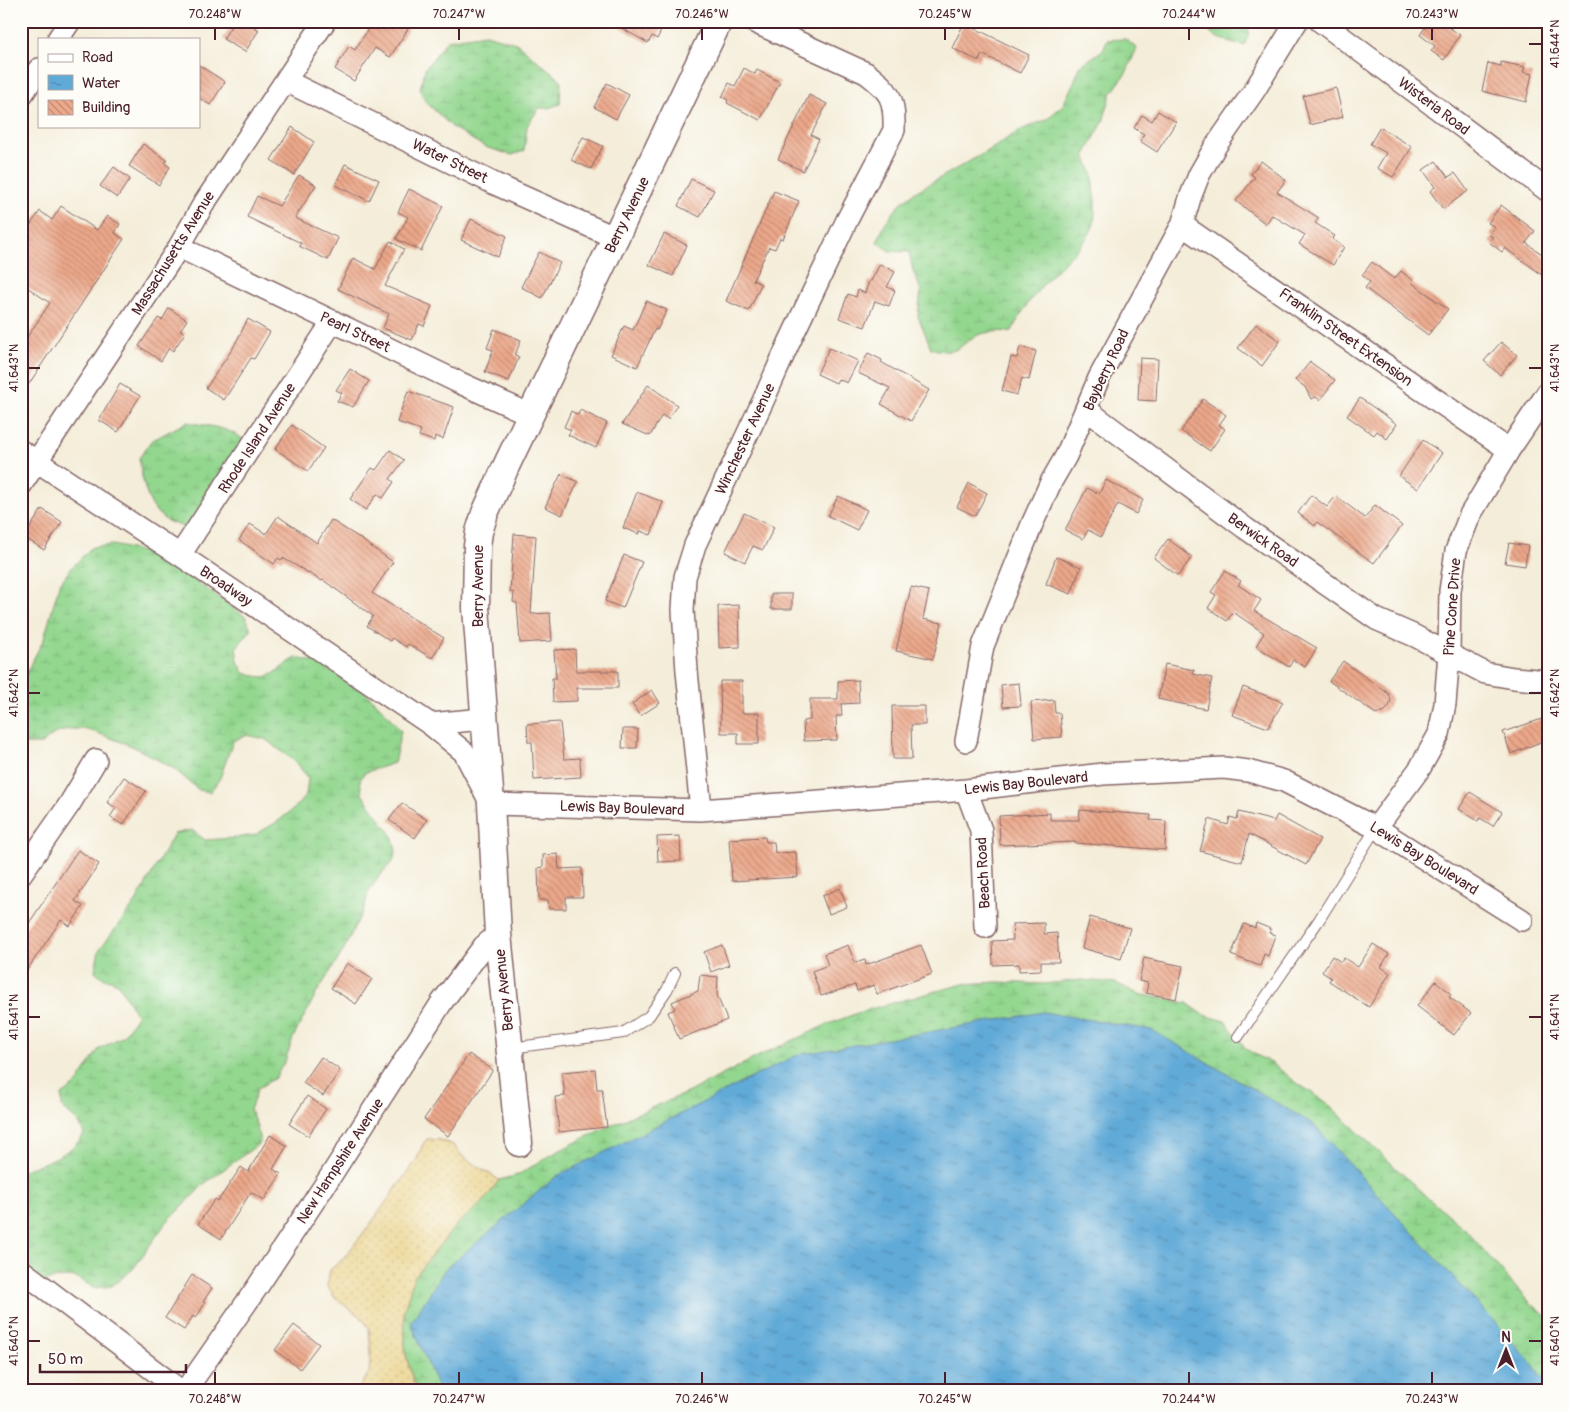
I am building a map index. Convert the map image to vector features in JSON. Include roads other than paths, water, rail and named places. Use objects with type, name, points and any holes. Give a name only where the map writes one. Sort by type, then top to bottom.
[{"type":"street","points":[[59,38],[70,21]]},
{"type":"street","name":"Massachusetts Avenue","points":[[21,485],[29,456],[179,247],[203,205],[325,21]]},
{"type":"street","name":"Berry Avenue","points":[[520,1144],[498,934],[476,608],[477,546],[485,512],[719,21]]},
{"type":"street","name":"Winchester Avenue","points":[[700,810],[683,610],[685,577],[695,545],[788,344],[847,220],[894,130],[892,98],[882,85],[866,73],[752,21]]},
{"type":"street","name":"Bayberry Road","points":[[966,741],[984,646],[1033,522],[1087,410],[1099,378],[1182,225],[1199,174],[1215,147],[1254,91],[1297,21]]},
{"type":"street","name":"Wisteria Road","points":[[1320,21],[1548,191]]},
{"type":"street","points":[[21,96],[38,70]]},
{"type":"street","name":"Water Street","points":[[286,81],[495,184],[616,238]]},
{"type":"street","name":"Franklin Street Extension","points":[[1182,225],[1509,450]]},
{"type":"street","name":"Pearl Street","points":[[179,247],[458,382],[531,415]]},
{"type":"street","name":"Rhode Island Avenue","points":[[180,555],[333,322]]},
{"type":"street","name":"Pine Cone Drive","points":[[1376,828],[1420,768],[1438,734],[1445,704],[1449,653],[1450,591],[1456,551],[1470,515],[1509,450],[1548,392]]},
{"type":"street","name":"Berwick Road","points":[[1087,410],[1245,528],[1376,619],[1449,653],[1486,673],[1548,681]]},
{"type":"street","name":"Broadway","points":[[29,456],[180,555],[430,724],[464,752],[490,804]]},
{"type":"street","points":[[430,724],[484,719]]},
{"type":"street","points":[[21,874],[69,805],[96,760]]},
{"type":"street","name":"Lewis Bay Boulevard","points":[[490,804],[700,810],[966,790],[1103,774],[1224,768],[1248,771],[1284,782],[1376,828],[1522,920]]},
{"type":"street","name":"Beach Road","points":[[966,790],[981,830],[986,927]]},
{"type":"street","name":"New Hampshire Avenue","points":[[185,1391],[325,1185],[453,987],[484,946],[498,934]]},
{"type":"street","points":[[21,1270],[181,1391]]},
{"type":"lane","points":[[1238,1037],[1319,920],[1376,828]]},
{"type":"lane","points":[[510,1048],[623,1032],[649,1016],[667,990],[675,973]]},
{"type":"water","points":[[1043,1012],[1152,1030],[1313,1124],[1533,1364],[1548,1391],[439,1391],[411,1323],[445,1269],[557,1176],[797,1055]]}]
